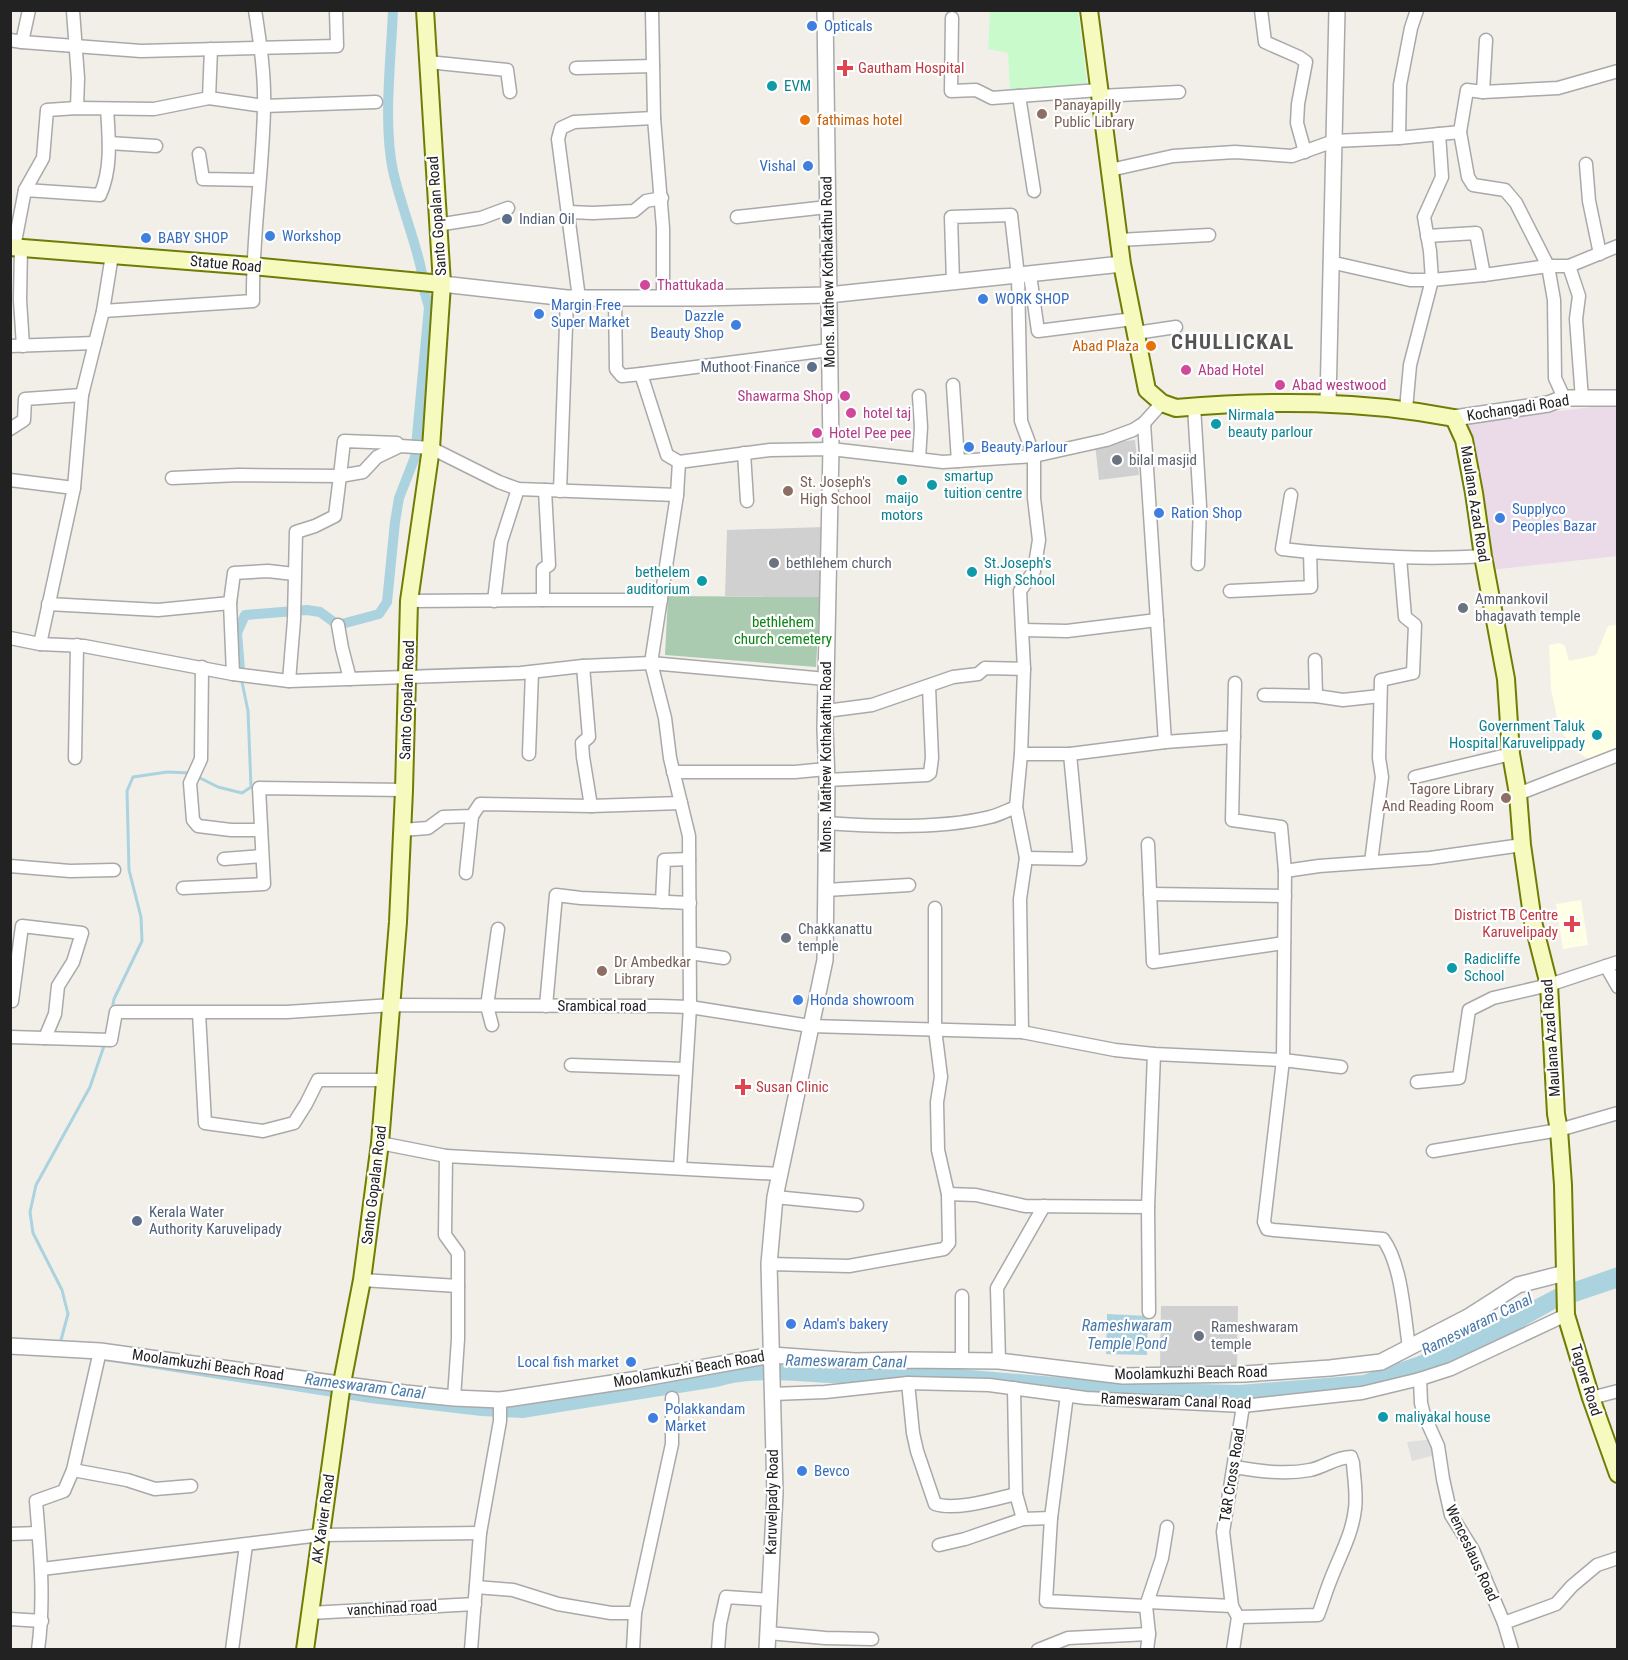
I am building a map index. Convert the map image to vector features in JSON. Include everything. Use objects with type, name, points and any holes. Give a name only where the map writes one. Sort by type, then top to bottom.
[{"type":"main road","name":"Santo Gopalan Road","points":[[341,1391],[362,1280],[380,1143],[392,1005],[402,830],[409,601],[421,448],[442,284],[425,10]]},
{"type":"main road","points":[[1089,10],[1122,264],[1147,390],[1153,397],[1176,408],[1328,402],[1406,409],[1454,418]]},
{"type":"main road","name":"Statue Road","points":[[15,247],[442,284]]},
{"type":"main road","name":"Maulana Azad Road","points":[[1454,418],[1464,440],[1506,679],[1511,754],[1518,794],[1522,845],[1533,922],[1549,986],[1556,1114],[1559,1130],[1565,1279]]},
{"type":"main road","name":"Tagore Road","points":[[1565,1279],[1567,1314],[1591,1398],[1617,1474]]},
{"type":"main road","name":"AK Xavier Road","points":[[304,1650],[341,1391]]},
{"type":"street","points":[[29,10],[16,41],[141,51],[337,46],[336,10]]},
{"type":"street","points":[[103,311],[253,301],[252,266],[264,106],[261,48],[255,10]]},
{"type":"street","points":[[652,10],[654,118],[662,198],[663,298]]},
{"type":"street","name":"Mons. Mathew Kothakathu Road","points":[[771,1357],[769,1264],[775,1197],[825,960],[826,679],[831,449],[825,10]]},
{"type":"street","points":[[1261,10],[1265,42],[1299,57],[1306,63],[1300,86],[1297,123],[1305,152]]},
{"type":"street","points":[[1328,402],[1337,10]]},
{"type":"street","points":[[1399,138],[1400,84],[1411,28],[1417,10]]},
{"type":"street","points":[[73,11],[77,108]]},
{"type":"street","points":[[952,18],[951,91],[976,90],[992,98],[1179,92]]},
{"type":"street","points":[[1483,92],[1486,40]]},
{"type":"street","points":[[209,98],[211,50]]},
{"type":"street","points":[[428,63],[507,70],[510,92]]},
{"type":"street","points":[[576,68],[653,66]]},
{"type":"street","points":[[1564,398],[1555,378],[1554,300],[1548,266],[1516,203],[1505,190],[1473,185],[1468,177],[1460,132],[1467,90],[1483,92],[1558,88],[1617,71]]},
{"type":"street","points":[[1019,96],[1034,191]]},
{"type":"street","points":[[95,343],[17,346],[20,300],[15,247],[25,190],[43,158],[47,110],[154,109],[209,98],[264,106],[376,102]]},
{"type":"street","points":[[25,190],[100,195],[105,183],[109,143],[107,109]]},
{"type":"street","points":[[560,491],[573,298],[568,212],[558,139],[561,128],[574,122],[654,118]]},
{"type":"street","points":[[1110,170],[1173,156],[1235,152],[1292,156],[1334,141],[1460,132]]},
{"type":"street","points":[[1406,409],[1410,365],[1432,280],[1424,217],[1442,177],[1439,134]]},
{"type":"street","points":[[109,143],[156,146]]},
{"type":"street","points":[[199,154],[203,179],[259,180]]},
{"type":"street","points":[[1586,164],[1588,201],[1600,254]]},
{"type":"street","points":[[568,212],[634,211],[646,201],[662,198]]},
{"type":"street","points":[[737,217],[827,207]]},
{"type":"street","points":[[437,225],[482,218],[508,208]]},
{"type":"street","points":[[953,282],[951,217],[1011,215],[1038,331],[1134,326],[1176,327]]},
{"type":"street","points":[[1428,236],[1476,232],[1484,275]]},
{"type":"street","points":[[1119,240],[1209,235]]},
{"type":"street","points":[[1330,262],[1410,280],[1432,280],[1548,266],[1569,266],[1617,246]]},
{"type":"street","points":[[39,644],[74,488],[82,395],[103,311],[112,255]]},
{"type":"street","points":[[442,284],[573,298],[828,295],[1122,264]]},
{"type":"street","points":[[1569,266],[1579,296],[1576,319],[1582,399]]},
{"type":"street","points":[[1022,1032],[1020,899],[1026,858],[1016,807],[1021,754],[1024,669],[1020,591],[1034,571],[1039,540],[1034,498],[1034,456],[1022,421],[1024,275]]},
{"type":"street","points":[[615,297],[616,369],[622,375],[830,350]]},
{"type":"street","points":[[641,374],[668,455],[679,462],[770,450],[831,449],[942,462],[1034,456],[1106,440],[1133,430],[1144,423],[1162,403]]},
{"type":"street","points":[[953,385],[958,461]]},
{"type":"street","points":[[10,429],[24,420],[25,399],[82,395]]},
{"type":"street","points":[[919,396],[921,427],[919,459]]},
{"type":"street","name":"Kochangadi Road","points":[[1454,418],[1548,404],[1564,398],[1617,398]]},
{"type":"street","points":[[1194,406],[1200,506],[1198,564]]},
{"type":"street","points":[[1144,423],[1165,742]]},
{"type":"street","points":[[289,681],[295,603],[296,532],[335,516],[344,441],[397,443]]},
{"type":"street","points":[[172,478],[239,475],[340,476],[363,472],[377,457],[400,446],[421,448],[518,489],[677,495]]},
{"type":"street","points":[[744,453],[747,501]]},
{"type":"street","points":[[679,462],[677,495],[651,663],[664,718],[673,772],[689,836],[690,1007],[680,1168]]},
{"type":"street","points":[[10,480],[74,488]]},
{"type":"street","points":[[494,601],[501,542],[518,489]]},
{"type":"street","points":[[543,600],[543,569],[549,565],[545,490]]},
{"type":"street","points":[[1291,495],[1282,549],[1400,558],[1483,556]]},
{"type":"street","points":[[1230,591],[1311,587],[1310,552]]},
{"type":"street","points":[[1371,862],[1382,777],[1379,758],[1381,680],[1413,674],[1415,625],[1405,617],[1400,558]]},
{"type":"street","points":[[233,674],[230,603],[234,573],[268,571],[294,574]]},
{"type":"street","points":[[409,601],[661,600]]},
{"type":"street","points":[[48,604],[158,610],[230,603]]},
{"type":"street","points":[[1023,630],[1067,632],[1157,620]]},
{"type":"street","points":[[338,625],[350,679]]},
{"type":"street","points":[[10,638],[39,644],[77,645],[233,674],[289,681],[532,672],[583,666],[651,663],[826,679]]},
{"type":"street","points":[[75,758],[77,645]]},
{"type":"street","points":[[1316,660],[1316,696]]},
{"type":"street","points":[[583,666],[589,737],[582,743],[591,806]]},
{"type":"street","points":[[202,667],[201,759],[190,783],[193,820],[198,826],[231,830],[261,830]]},
{"type":"street","points":[[826,711],[872,705],[953,677],[978,674],[985,668],[1024,669]]},
{"type":"street","points":[[529,754],[532,672]]},
{"type":"street","points":[[1235,683],[1232,820],[1281,827],[1285,871],[1283,1060],[1264,1222],[1267,1229],[1383,1239],[1389,1247],[1399,1280],[1409,1347]]},
{"type":"street","points":[[673,772],[927,775],[930,773],[932,758],[929,687]]},
{"type":"street","points":[[1264,695],[1316,696],[1343,700],[1380,696]]},
{"type":"street","points":[[1021,754],[1070,754],[1165,742],[1234,737]]},
{"type":"street","points":[[1026,858],[1080,860],[1070,754]]},
{"type":"street","points":[[1415,777],[1511,754]]},
{"type":"street","points":[[1518,794],[1617,755]]},
{"type":"street","points":[[183,888],[264,884],[259,788],[404,790]]},
{"type":"street","points":[[466,873],[472,816],[480,804],[591,806],[681,803]]},
{"type":"street","points":[[826,823],[868,826],[950,824],[992,817],[1016,807]]},
{"type":"street","points":[[402,830],[428,828],[443,817],[472,816]]},
{"type":"street","points":[[1148,844],[1153,962],[1284,943]]},
{"type":"street","points":[[1285,871],[1430,858],[1522,845]]},
{"type":"street","points":[[224,859],[262,856]]},
{"type":"street","points":[[662,902],[664,860],[689,859]]},
{"type":"street","points":[[10,866],[70,871],[114,870]]},
{"type":"street","points":[[826,890],[909,885]]},
{"type":"street","points":[[1150,894],[1285,896]]},
{"type":"street","points":[[546,1006],[556,895],[690,903]]},
{"type":"street","points":[[769,1264],[849,1266],[944,1249],[949,1243],[948,1194],[938,1150],[937,1102],[942,1077],[935,1029],[935,908]]},
{"type":"street","points":[[10,1000],[12,1000],[22,926],[82,933],[73,962],[58,986],[55,1014],[45,1038],[10,1036]]},
{"type":"street","points":[[492,1025],[487,1006],[498,929]]},
{"type":"street","points":[[690,953],[724,958]]},
{"type":"street","points":[[1417,1082],[1459,1078],[1469,1010],[1493,998],[1549,986],[1612,964],[1617,987]]},
{"type":"street","name":"Srambical road","points":[[45,1038],[106,1040],[116,1012],[287,1012],[392,1005],[690,1007],[810,1026],[1022,1032],[1115,1050],[1283,1060],[1341,1067]]},
{"type":"street","points":[[200,1013],[205,1123],[263,1131],[294,1123],[318,1080],[385,1080]]},
{"type":"street","points":[[1149,1312],[1148,1206],[1154,1054]]},
{"type":"street","points":[[571,1065],[685,1069]]},
{"type":"street","points":[[1433,1151],[1559,1130],[1617,1113]]},
{"type":"street","points":[[380,1143],[446,1156],[780,1174]]},
{"type":"street","points":[[446,1156],[445,1235],[458,1253],[458,1340],[454,1398]]},
{"type":"street","points":[[948,1194],[976,1195],[1025,1206],[1148,1206]]},
{"type":"street","points":[[775,1197],[857,1205]]},
{"type":"street","points":[[999,1361],[997,1288],[1044,1206]]},
{"type":"street","name":"Moolamkuzhi Beach Road","points":[[10,1346],[99,1355],[341,1391],[500,1400],[771,1357],[855,1361],[962,1359],[999,1361],[1123,1376],[1183,1376],[1330,1368],[1381,1362],[1468,1317],[1518,1285],[1565,1279]]},
{"type":"street","points":[[362,1280],[458,1286]]},
{"type":"street","points":[[962,1296],[962,1359]]},
{"type":"street","name":"Rameswaram Canal Road","points":[[771,1392],[825,1392],[908,1383],[989,1385],[1086,1398],[1243,1406],[1362,1393],[1420,1379],[1451,1369],[1567,1314]]},
{"type":"street","points":[[38,1650],[42,1621],[42,1569],[36,1501],[64,1491],[73,1470],[99,1355]]},
{"type":"street","name":"Karuvelpady Road","points":[[767,1650],[775,1493],[771,1357]]},
{"type":"street","name":"Wenceslaus Road","points":[[1420,1379],[1424,1415],[1438,1446],[1451,1515],[1473,1550],[1504,1623],[1512,1650]]},
{"type":"street","points":[[908,1383],[917,1451],[935,1504],[948,1506],[1016,1494]]},
{"type":"street","points":[[1014,1388],[1016,1494],[1023,1518]]},
{"type":"street","points":[[1591,1398],[1617,1391]]},
{"type":"street","points":[[1067,1395],[1051,1518],[1046,1601],[1147,1604],[1235,1612],[1318,1615],[1329,1583],[1342,1557],[1355,1512],[1356,1497],[1351,1457],[1332,1461],[1322,1467],[1274,1473],[1234,1467]]},
{"type":"street","points":[[633,1650],[635,1613],[672,1444],[672,1398]]},
{"type":"street","points":[[471,1650],[480,1533],[500,1421],[500,1400]]},
{"type":"street","name":"T&R Cross Road","points":[[1233,1650],[1235,1612],[1223,1532],[1243,1406]]},
{"type":"street","points":[[73,1470],[127,1480],[155,1488],[190,1486]]},
{"type":"street","points":[[939,1545],[965,1539],[1023,1518],[1051,1518]]},
{"type":"street","points":[[1147,1650],[1149,1634],[1147,1604],[1162,1558],[1167,1527]]},
{"type":"street","points":[[10,1534],[38,1533]]},
{"type":"street","points":[[42,1569],[320,1535],[480,1533]]},
{"type":"street","points":[[232,1650],[246,1545]]},
{"type":"street","points":[[1504,1623],[1556,1604],[1572,1586],[1597,1565],[1617,1558]]},
{"type":"street","points":[[476,1587],[513,1590],[558,1604],[611,1613],[635,1613]]},
{"type":"street","points":[[718,1650],[720,1624],[726,1597],[770,1600]]},
{"type":"street","name":"vanchinad road","points":[[310,1613],[475,1604]]},
{"type":"street","points":[[10,1619],[42,1621]]},
{"type":"street","points":[[768,1633],[872,1639]]},
{"type":"street","points":[[1038,1650],[1067,1644],[1149,1634]]},
{"type":"shaded area","points":[[1617,404],[1617,556],[1491,570],[1467,422]]},
{"type":"shaded area","name":"bilal masjid","points":[[1135,440],[1139,475],[1099,480],[1095,444]]},
{"type":"shaded area","name":"bethlehem church","points":[[824,527],[820,597],[725,596],[727,530]]},
{"type":"shaded area","points":[[1617,625],[1617,752],[1592,761],[1582,755],[1560,731],[1551,689],[1549,645],[1560,643],[1565,646],[1569,661],[1596,655],[1608,626]]},
{"type":"shaded area","name":"District TB Centre Karuvelipady","points":[[1581,900],[1588,945],[1563,949],[1556,904]]},
{"type":"shaded area","name":"Rameshwaram temple","points":[[1161,1306],[1238,1306],[1237,1368],[1160,1367]]},
{"type":"shaded area","points":[[1433,1439],[1436,1455],[1412,1461],[1407,1442]]},
{"type":"green space","points":[[990,11],[1078,11],[1087,83],[1010,93],[1008,53],[988,49]]},
{"type":"green space","name":"bethlehem church cemetery","points":[[668,596],[820,597],[816,667],[665,655]]},
{"type":"water","points":[[1617,1267],[1617,1288],[1555,1309],[1451,1367],[1365,1389],[1241,1402],[768,1380],[734,1383],[523,1418],[481,1416],[370,1403],[118,1363],[11,1349],[11,1344],[501,1405],[553,1400],[767,1363],[835,1369],[959,1369],[1115,1382],[1239,1385],[1363,1375],[1459,1339],[1557,1288]]},
{"type":"water","name":"Rameshwaram Temple Pond","points":[[1107,1314],[1148,1316],[1147,1355],[1106,1354]]},
{"type":"waterway","points":[[393,10],[388,91],[390,152],[396,184],[422,273]]},
{"type":"waterway","points":[[240,669],[237,633],[245,615],[307,610],[320,612],[338,625],[379,614],[387,602],[399,498],[415,457],[429,307],[424,290]]},
{"type":"waterway","points":[[196,776],[218,787],[242,793],[251,787],[248,711],[242,682]]},
{"type":"waterway","points":[[112,1010],[114,999],[142,941],[141,917],[129,870],[127,791],[133,777],[167,772],[190,773]]},
{"type":"waterway","points":[[61,1340],[68,1314],[62,1290],[33,1233],[30,1212],[36,1185],[90,1087],[105,1043]]},
{"type":"place","name":"Opticals","points":[[812,26]]},
{"type":"place","name":"Gautham Hospital","points":[[845,68]]},
{"type":"place","name":"EVM","points":[[772,86]]},
{"type":"place","name":"Panayapilly Public Library","points":[[1042,114]]},
{"type":"place","name":"fathimas hotel","points":[[805,120]]},
{"type":"place","name":"Vishal","points":[[808,166]]},
{"type":"place","name":"Indian Oil","points":[[507,219]]},
{"type":"place","name":"Workshop","points":[[270,236]]},
{"type":"place","name":"BABY SHOP","points":[[146,238]]},
{"type":"place","name":"Thattukada","points":[[645,285]]},
{"type":"place","name":"WORK SHOP","points":[[983,299]]},
{"type":"place","name":"Margin Free Super Market","points":[[539,314]]},
{"type":"place","name":"Dazzle Beauty Shop","points":[[736,325]]},
{"type":"place","name":"Abad Plaza","points":[[1151,346]]},
{"type":"place","name":"Muthoot Finance","points":[[812,367]]},
{"type":"place","name":"Abad Hotel","points":[[1186,370]]},
{"type":"place","name":"Abad westwood","points":[[1280,385]]},
{"type":"place","name":"Shawarma Shop","points":[[845,396]]},
{"type":"place","name":"hotel taj","points":[[851,413]]},
{"type":"place","name":"Nirmala beauty parlour","points":[[1216,424]]},
{"type":"place","name":"Hotel Pee pee","points":[[817,433]]},
{"type":"place","name":"Beauty Parlour","points":[[969,447]]},
{"type":"place","name":"bilal masjid","points":[[1117,460]]},
{"type":"place","name":"maijo motors","points":[[902,480]]},
{"type":"place","name":"smartup tuition centre","points":[[932,485]]},
{"type":"place","name":"St. Joseph's High School","points":[[788,491]]},
{"type":"place","name":"Ration Shop","points":[[1159,513]]},
{"type":"place","name":"Supplyco Peoples Bazar","points":[[1500,518]]},
{"type":"place","name":"bethlehem church","points":[[774,563]]},
{"type":"place","name":"St.Joseph's High School","points":[[972,572]]},
{"type":"place","name":"bethelem auditorium","points":[[702,581]]},
{"type":"place","name":"Ammankovil bhagavath temple","points":[[1463,608]]},
{"type":"place","name":"Government Taluk Hospital Karuvelippady","points":[[1597,735]]},
{"type":"place","name":"Tagore Library And Reading Room","points":[[1506,798]]},
{"type":"place","name":"District TB Centre Karuvelipady","points":[[1572,924]]},
{"type":"place","name":"Chakkanattu temple","points":[[786,938]]},
{"type":"place","name":"Radicliffe School","points":[[1452,968]]},
{"type":"place","name":"Dr Ambedkar Library","points":[[602,971]]},
{"type":"place","name":"Honda showroom","points":[[798,1000]]},
{"type":"place","name":"Susan Clinic","points":[[743,1087]]},
{"type":"place","name":"Kerala Water Authority Karuvelipady","points":[[137,1221]]},
{"type":"place","name":"Adam's bakery","points":[[791,1324]]},
{"type":"place","name":"Rameshwaram temple","points":[[1199,1336]]},
{"type":"place","name":"Local fish market","points":[[631,1362]]},
{"type":"place","name":"maliyakal house","points":[[1383,1417]]},
{"type":"place","name":"Polakkandam Market","points":[[653,1418]]},
{"type":"place","name":"Bevco","points":[[802,1471]]},
{"type":"district","name":"CHULLICKAL","points":[[1233,342]]},
{"type":"water label","name":"Rameswaram Canal","points":[[1477,1324]]},
{"type":"water label","name":"Rameswaram Canal","points":[[846,1361]]},
{"type":"water label","name":"Rameswaram Canal","points":[[365,1386]]}]
